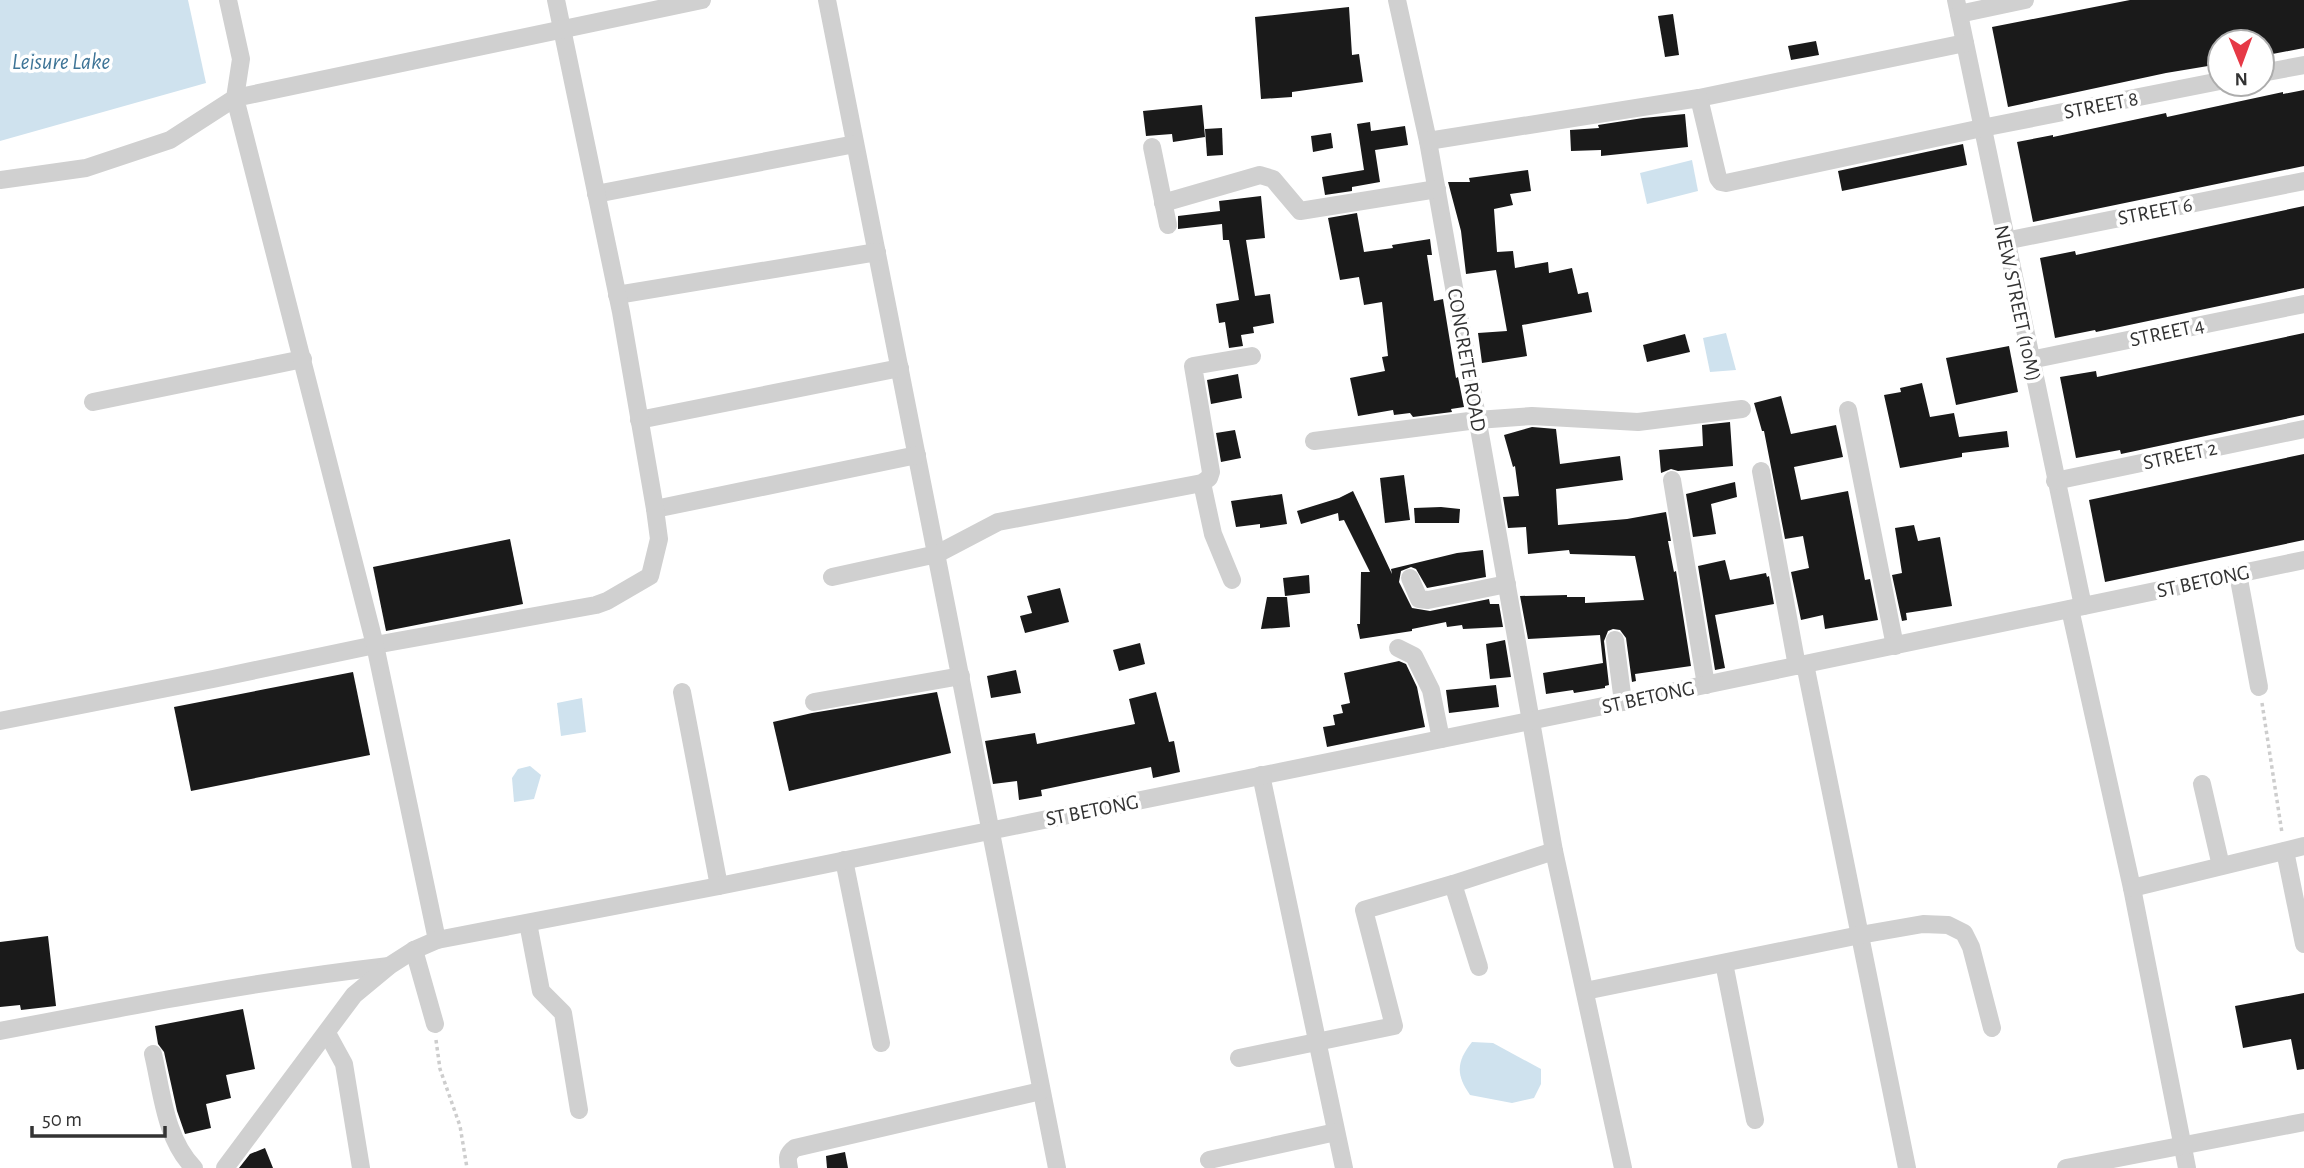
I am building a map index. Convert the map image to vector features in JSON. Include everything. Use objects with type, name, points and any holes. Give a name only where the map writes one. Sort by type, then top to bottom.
[{"type":"street","points":[[228,0],[240,59],[234,98],[375,645],[437,940]]},
{"type":"street","points":[[0,720],[375,645],[596,605],[650,576],[659,538],[655,509],[617,295],[556,0]]},
{"type":"street","points":[[0,180],[86,168],[170,140],[234,98],[702,0]]},
{"type":"street","points":[[827,0],[1057,1168]]},
{"type":"street","name":"CONCRETE ROAD","points":[[1397,0],[1437,189],[1554,851],[1623,1168]]},
{"type":"street","points":[[1957,7],[2025,0]]},
{"type":"street","name":"NEW STREET (10M)","points":[[1957,7],[2055,481],[2076,607],[2187,1168]]},
{"type":"street","points":[[1428,141],[1699,98],[1965,43]]},
{"type":"street","points":[[2276,70],[2304,65]]},
{"type":"street","name":"STREET 8","points":[[1699,98],[1718,178],[1726,183],[2206,84]]},
{"type":"street","points":[[596,194],[855,144]]},
{"type":"street","points":[[1152,147],[1168,225]]},
{"type":"street","points":[[1163,203],[1260,175],[1273,179],[1300,211],[1437,189]]},
{"type":"street","name":"STREET 6","points":[[2005,241],[2304,181]]},
{"type":"street","points":[[617,295],[877,252]]},
{"type":"street","name":"STREET 4","points":[[2030,360],[2304,304]]},
{"type":"street","points":[[832,577],[937,554],[998,522],[1202,483],[1209,478],[1211,472],[1193,366],[1252,356]]},
{"type":"street","points":[[93,402],[303,359]]},
{"type":"street","points":[[639,420],[900,368]]},
{"type":"street","points":[[1314,441],[1477,420],[1556,416],[1638,422],[1742,410]]},
{"type":"street","points":[[1848,410],[1895,646]]},
{"type":"street","name":"STREET 2","points":[[2055,481],[2304,429]]},
{"type":"street","points":[[655,509],[917,455]]},
{"type":"street","points":[[1761,471],[1908,1168]]},
{"type":"street","points":[[1672,480],[1706,685]]},
{"type":"street","points":[[1202,483],[1213,534],[1232,580]]},
{"type":"street","name":"ST BETONG","points":[[225,1168],[354,995],[389,966],[414,950],[437,940],[719,886],[2304,560]]},
{"type":"street","points":[[2238,574],[2259,687]]},
{"type":"street","points":[[1410,578],[1419,599],[1428,600],[1507,584]]},
{"type":"street","points":[[1615,640],[1623,702]]},
{"type":"street","points":[[1398,648],[1414,656],[1432,690],[1441,739]]},
{"type":"street","points":[[814,702],[961,676]]},
{"type":"street","points":[[682,692],[719,886]]},
{"type":"street","points":[[1261,775],[1344,1168]]},
{"type":"street","points":[[2202,785],[2221,866]]},
{"type":"street","points":[[2132,888],[2304,846]]},
{"type":"street","points":[[1239,1058],[1394,1026],[1364,909],[1554,851]]},
{"type":"street","points":[[2285,851],[2304,944]]},
{"type":"street","points":[[844,860],[881,1043]]},
{"type":"street","points":[[1453,884],[1479,967]]},
{"type":"street","points":[[528,923],[541,990],[563,1013],[579,1110]]},
{"type":"street","points":[[1585,991],[1860,935],[1923,925],[1948,925],[1965,933],[1971,947],[1992,1028]]},
{"type":"street","points":[[414,950],[435,1024]]},
{"type":"street","points":[[1724,963],[1755,1120]]},
{"type":"street","points":[[0,1031],[172,997],[331,972],[389,966]]},
{"type":"street","points":[[327,1033],[344,1064],[361,1168]]},
{"type":"street","points":[[153,1054],[174,1142],[194,1168]]},
{"type":"street","points":[[788,1163],[789,1153],[795,1148],[1041,1091]]},
{"type":"street","points":[[2066,1168],[2304,1122]]},
{"type":"street","points":[[1209,1160],[1336,1132]]},
{"type":"path","points":[[2259,687],[2285,851]]},
{"type":"path","points":[[435,1024],[440,1069],[460,1126],[467,1168]]},
{"type":"water","name":"Leisure Lake","points":[[0,0],[188,0],[206,83],[0,141]]},
{"type":"water","points":[[1692,160],[1698,191],[1647,204],[1640,173]]},
{"type":"water","points":[[1726,333],[1736,370],[1710,372],[1703,338]]},
{"type":"water","points":[[582,698],[586,732],[561,736],[557,703]]},
{"type":"water","points":[[530,766],[541,775],[534,799],[514,802],[512,778],[518,769]]},
{"type":"water","points":[[1472,1042],[1493,1043],[1541,1069],[1541,1084],[1534,1098],[1512,1103],[1470,1095],[1462,1081],[1460,1069],[1463,1056]]},
{"type":"building","points":[[2130,0],[2304,0],[2304,48],[2276,53],[2276,28],[2206,28],[2206,66],[2008,107],[1992,27]]},
{"type":"building","points":[[1349,7],[1352,55],[1359,54],[1363,82],[1292,92],[1292,97],[1261,99],[1255,17]]},
{"type":"building","points":[[1673,14],[1679,55],[1665,57],[1658,16]]},
{"type":"building","points":[[1816,41],[1819,55],[1791,60],[1788,46]]},
{"type":"building","points":[[2304,90],[2304,166],[2033,222],[2017,142],[2166,113],[2167,117],[2255,98],[2276,98],[2276,94]]},
{"type":"building","points":[[1202,105],[1205,137],[1173,142],[1172,134],[1146,136],[1143,111]]},
{"type":"building","points":[[1685,114],[1688,147],[1601,156],[1601,150],[1571,151],[1570,130]]},
{"type":"building","points":[[1370,122],[1371,131],[1405,126],[1408,145],[1375,150],[1380,182],[1352,187],[1352,191],[1325,195],[1322,177],[1364,170],[1357,124]]},
{"type":"building","points":[[1222,128],[1223,155],[1207,156],[1205,129]]},
{"type":"building","points":[[1331,133],[1333,148],[1313,152],[1311,136]]},
{"type":"building","points":[[1963,144],[1967,165],[1842,191],[1838,171]]},
{"type":"building","points":[[1528,170],[1531,191],[1510,194],[1513,205],[1494,209],[1497,252],[1513,251],[1515,268],[1548,262],[1549,273],[1572,268],[1578,294],[1588,292],[1592,312],[1522,325],[1527,356],[1482,363],[1478,333],[1507,331],[1496,270],[1466,274],[1461,231],[1448,182],[1470,182],[1469,178]]},
{"type":"building","points":[[1261,196],[1265,238],[1246,240],[1255,296],[1270,294],[1274,323],[1253,327],[1254,333],[1241,335],[1243,346],[1229,348],[1225,322],[1219,323],[1216,304],[1239,300],[1229,240],[1223,240],[1222,224],[1178,229],[1178,216],[1220,211],[1219,201]]},
{"type":"building","points":[[2304,206],[2304,288],[2096,332],[2095,330],[2055,338],[2040,258],[2075,251],[2076,255]]},
{"type":"building","points":[[1357,213],[1364,252],[1430,239],[1432,255],[1427,255],[1434,301],[1443,299],[1456,378],[1458,377],[1464,407],[1451,409],[1452,412],[1413,417],[1410,413],[1394,415],[1393,410],[1358,416],[1350,378],[1385,371],[1382,357],[1388,356],[1382,302],[1364,305],[1359,277],[1340,280],[1328,218]]},
{"type":"building","points":[[2304,333],[2304,415],[2121,454],[2120,450],[2076,458],[2060,377],[2096,371],[2097,377]]},
{"type":"building","points":[[1685,334],[1690,352],[1647,362],[1643,345]]},
{"type":"building","points":[[2009,346],[2018,392],[1956,405],[1946,358]]},
{"type":"building","points":[[1238,374],[1242,398],[1211,404],[1207,380]]},
{"type":"building","points":[[1922,383],[1930,417],[1954,413],[1959,437],[2007,431],[2009,447],[1962,453],[1962,457],[1900,468],[1884,395],[1901,392],[1900,388]]},
{"type":"building","points":[[1781,396],[1791,434],[1836,425],[1843,457],[1794,467],[1801,500],[1848,491],[1865,580],[1870,579],[1878,620],[1825,629],[1823,615],[1801,620],[1791,572],[1809,568],[1803,536],[1785,539],[1764,431],[1754,403]]},
{"type":"building","points":[[1730,422],[1733,466],[1678,471],[1671,469],[1661,473],[1659,450],[1703,446],[1702,425]]},
{"type":"building","points":[[1532,427],[1556,429],[1560,464],[1620,456],[1623,480],[1556,489],[1558,525],[1627,519],[1666,512],[1671,541],[1668,541],[1674,572],[1676,571],[1691,666],[1635,674],[1636,681],[1632,682],[1626,638],[1620,630],[1613,629],[1608,631],[1604,641],[1609,685],[1574,693],[1573,690],[1546,694],[1543,673],[1603,663],[1600,635],[1528,639],[1520,596],[1567,595],[1585,597],[1585,603],[1644,600],[1635,556],[1570,554],[1569,550],[1528,554],[1526,527],[1508,528],[1503,497],[1519,496],[1515,466],[1513,467],[1504,435]]},
{"type":"building","points":[[1235,430],[1241,458],[1221,462],[1216,433]]},
{"type":"building","points":[[2304,454],[2304,540],[2105,582],[2089,500]]},
{"type":"building","points":[[1404,475],[1410,520],[1385,523],[1380,478]]},
{"type":"building","points":[[1735,482],[1737,497],[1711,504],[1716,534],[1693,537],[1686,494]]},
{"type":"building","points":[[1353,491],[1392,574],[1391,569],[1457,553],[1483,550],[1486,577],[1427,588],[1416,569],[1411,567],[1401,571],[1399,582],[1412,608],[1430,611],[1489,599],[1490,604],[1499,604],[1503,627],[1463,629],[1462,625],[1447,627],[1446,622],[1412,631],[1360,639],[1357,624],[1360,624],[1361,572],[1370,572],[1344,520],[1339,521],[1338,513],[1301,524],[1297,511]]},
{"type":"building","points":[[1282,494],[1287,524],[1260,528],[1260,524],[1236,527],[1231,501]]},
{"type":"building","points":[[1414,508],[1460,509],[1459,523],[1415,523]]},
{"type":"building","points":[[1914,525],[1918,541],[1940,537],[1952,606],[1906,613],[1907,620],[1902,621],[1892,575],[1902,573],[1895,528]]},
{"type":"building","points":[[510,539],[523,604],[386,631],[373,567]]},
{"type":"building","points":[[1725,560],[1730,580],[1766,573],[1767,577],[1769,576],[1774,604],[1715,615],[1725,668],[1715,670],[1698,566]]},
{"type":"building","points":[[1309,575],[1310,593],[1285,596],[1283,578]]},
{"type":"building","points":[[1060,588],[1069,622],[1025,633],[1020,616],[1032,613],[1027,596]]},
{"type":"building","points":[[1267,597],[1287,597],[1290,627],[1261,629]]},
{"type":"building","points":[[1505,640],[1511,677],[1490,679],[1486,644]]},
{"type":"building","points":[[1140,643],[1145,664],[1119,671],[1113,650]]},
{"type":"building","points":[[1399,661],[1406,664],[1417,687],[1425,727],[1327,747],[1323,727],[1335,725],[1333,715],[1343,713],[1341,705],[1350,703],[1344,673]]},
{"type":"building","points":[[1016,670],[1021,693],[991,698],[987,676]]},
{"type":"building","points":[[353,672],[370,755],[191,791],[174,707]]},
{"type":"building","points":[[1496,685],[1499,707],[1449,713],[1446,690]]},
{"type":"building","points":[[937,692],[951,753],[789,791],[773,722]]},
{"type":"building","points":[[1156,692],[1169,742],[1174,741],[1180,772],[1153,778],[1151,767],[1041,790],[1042,796],[1019,800],[1017,781],[993,784],[985,741],[1035,733],[1037,744],[1135,724],[1129,699]]},
{"type":"building","points":[[48,936],[56,1006],[21,1010],[20,1005],[0,1007],[0,942]]},
{"type":"building","points":[[2304,993],[2304,1069],[2297,1070],[2291,1039],[2243,1048],[2235,1006]]},
{"type":"building","points":[[243,1009],[255,1069],[226,1075],[231,1098],[206,1104],[211,1128],[185,1134],[155,1026]]},
{"type":"building","points":[[265,1148],[273,1168],[239,1168],[250,1154]]},
{"type":"building","points":[[845,1152],[848,1168],[827,1168],[826,1156]]}]
